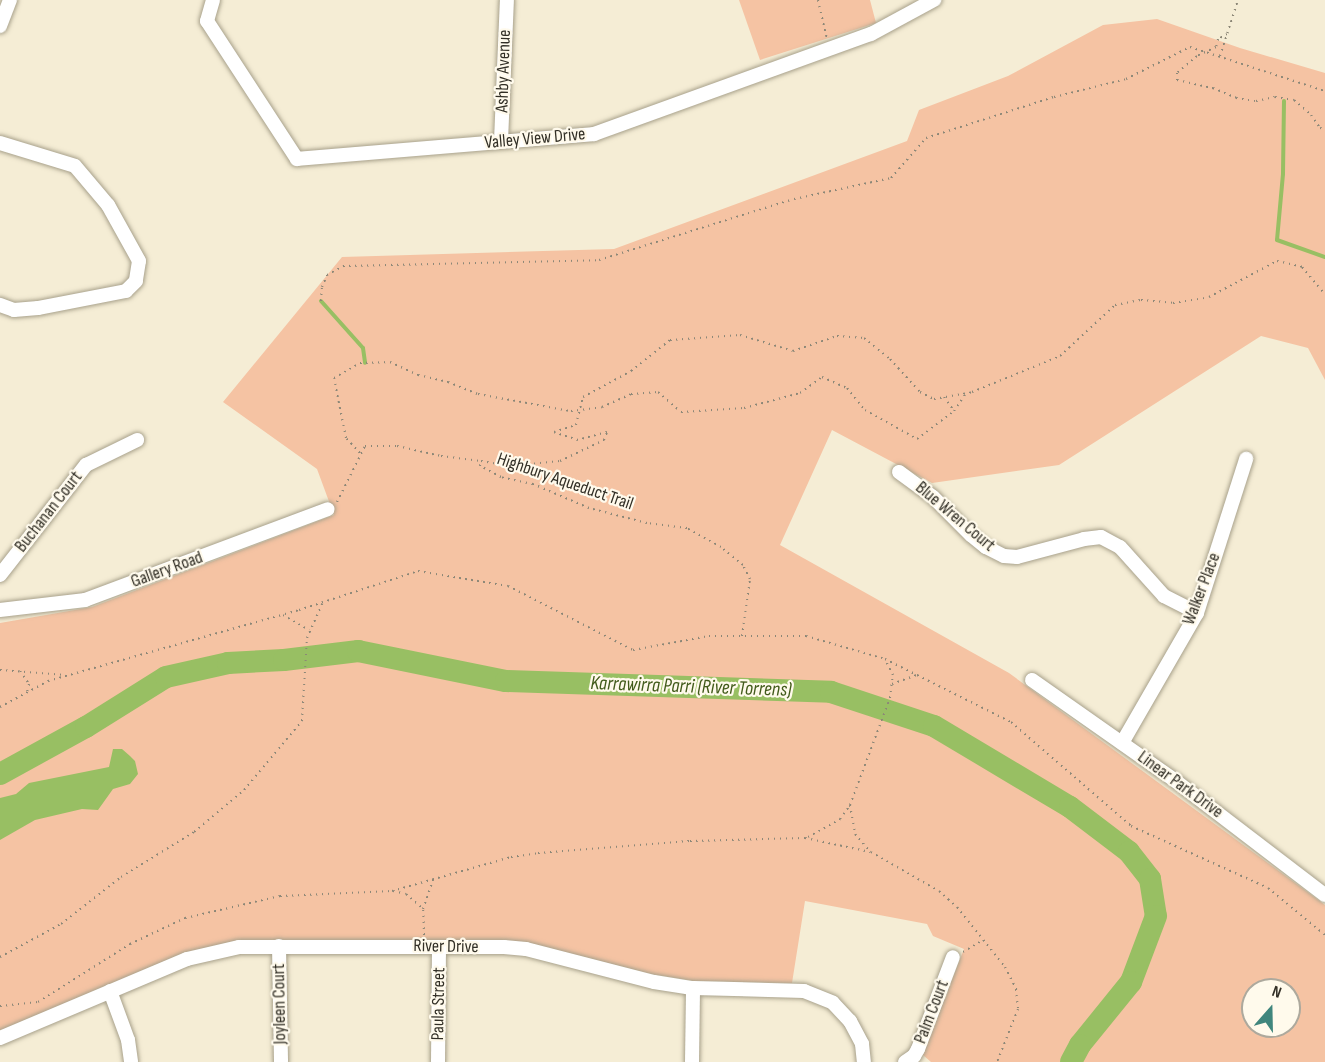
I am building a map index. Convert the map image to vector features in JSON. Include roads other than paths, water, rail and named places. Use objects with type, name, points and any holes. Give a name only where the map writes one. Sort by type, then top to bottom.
[{"type":"street","points":[[0,27],[9,0]]},
{"type":"street","name":"Valley View Drive","points":[[213,0],[207,21],[297,159],[594,134],[871,34],[934,0]]},
{"type":"street","name":"Ashby Avenue","points":[[501,141],[507,0]]},
{"type":"street","points":[[0,143],[75,166],[108,206],[139,261],[136,280],[126,291],[38,308],[14,310],[0,305]]},
{"type":"street","name":"Buchanan Court","points":[[0,575],[86,465],[137,440]]},
{"type":"street","name":"Walker Place","points":[[1122,743],[1197,613],[1246,459]]},
{"type":"street","name":"Blue Wren Court","points":[[899,472],[933,497],[986,547],[1004,556],[1017,557],[1084,539],[1101,537],[1120,547],[1164,596],[1197,613]]},
{"type":"street","name":"Gallery Road","points":[[0,610],[85,600],[328,509]]},
{"type":"street","name":"Linear Park Drive","points":[[1032,680],[1122,743],[1325,895]]},
{"type":"street","name":"Joyleen Court","points":[[279,946],[281,1062]]},
{"type":"street","name":"River Drive","points":[[0,1038],[206,953],[239,947],[432,946],[526,949],[654,982],[693,988],[787,988],[818,995],[833,1003],[850,1021],[862,1044],[864,1062]]},
{"type":"street","name":"Paula Street","points":[[432,946],[438,1062]]},
{"type":"street","name":"Palm Court","points":[[905,1062],[918,1049],[953,957]]},
{"type":"street","points":[[692,1062],[693,988]]},
{"type":"street","points":[[110,991],[128,1040],[131,1062]]},
{"type":"waterway","points":[[1284,101],[1283,174],[1277,240],[1325,257]]},
{"type":"waterway","points":[[321,301],[363,348],[365,363]]},
{"type":"waterway","name":"Karrawirra Parri (River Torrens)","points":[[0,774],[86,727],[166,677],[228,663],[284,660],[358,651],[506,681],[831,692],[934,726],[1070,807],[1129,852],[1150,879],[1156,916],[1131,982],[1080,1045],[1071,1062]]}]
